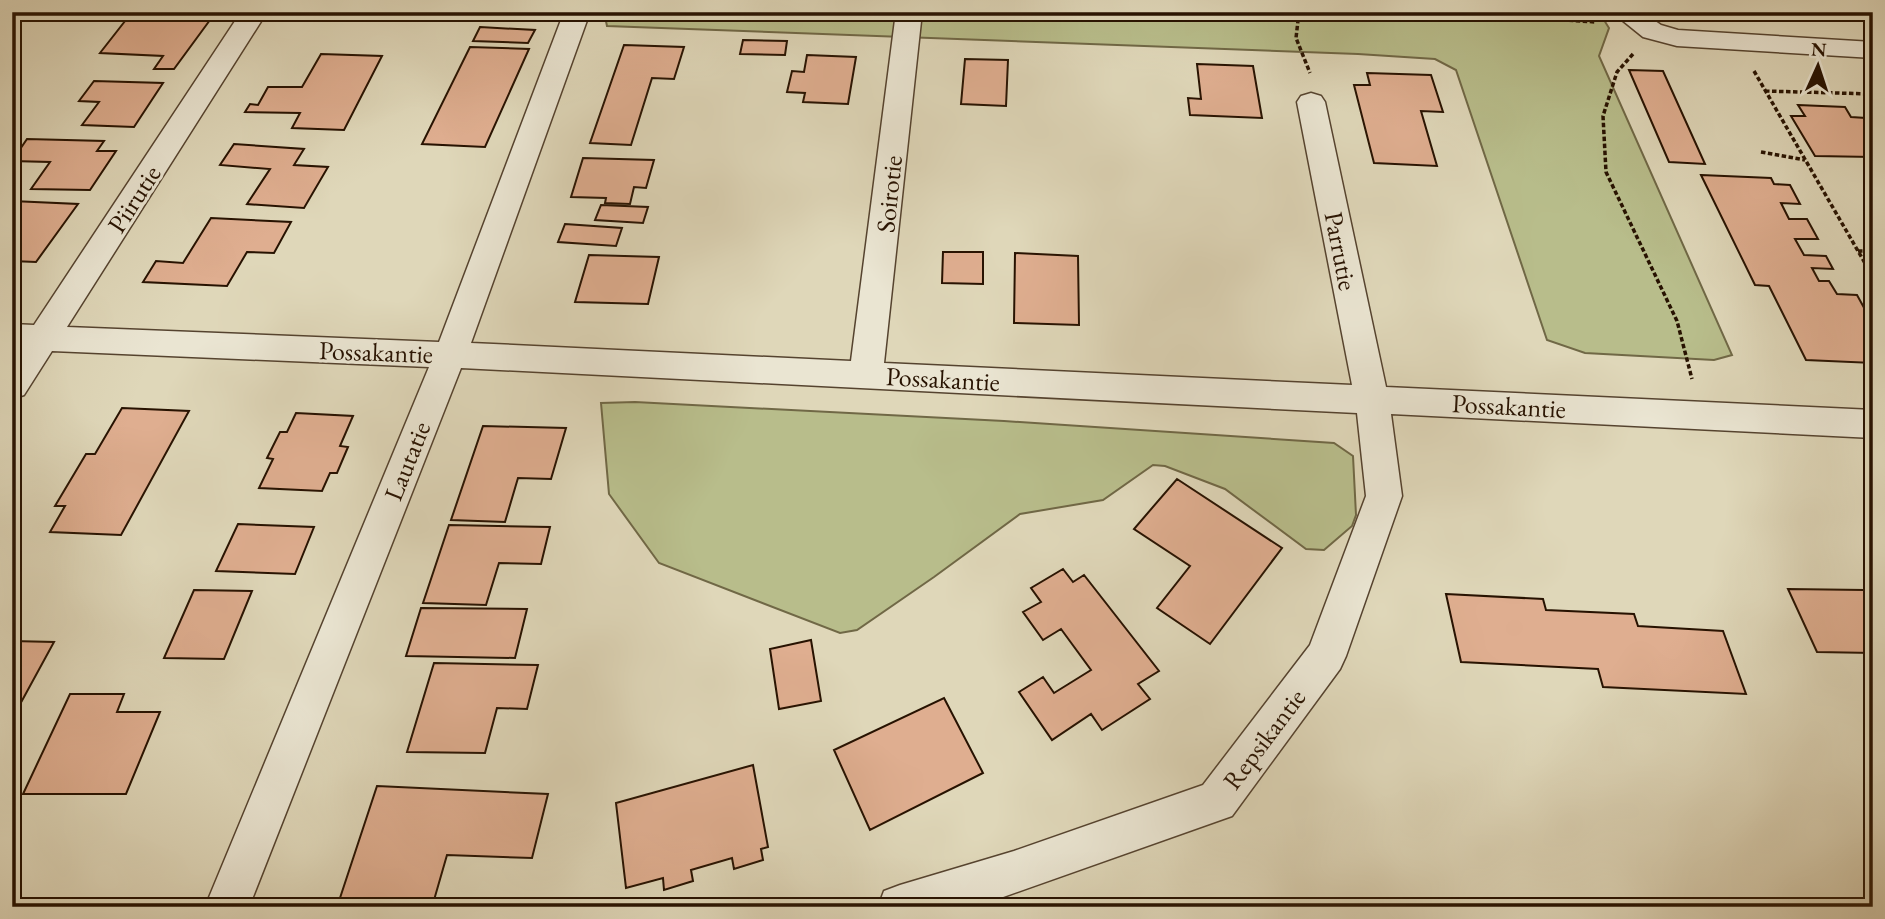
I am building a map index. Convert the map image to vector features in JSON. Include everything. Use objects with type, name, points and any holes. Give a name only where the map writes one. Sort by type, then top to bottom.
[{"type":"street","name":"Piirutie","points":[[12,386],[28,338],[254,12]]},
{"type":"street","name":"Lautatie","points":[[227,907],[450,355],[577,12]]},
{"type":"street","name":"Soirotie","points":[[866,376],[909,12]]},
{"type":"street","points":[[1625,12],[1652,31],[1677,38],[1873,50]]},
{"type":"street","name":"Parrutie","points":[[1311,102],[1371,400]]},
{"type":"street","name":"Possakantie","points":[[28,338],[450,355],[1873,424]]},
{"type":"street","name":"Repsikantie","points":[[900,907],[1014,873],[1217,801],[1326,656],[1384,496],[1378,432],[1371,400]]},
{"type":"path","points":[[1299,12],[1296,38],[1310,68],[1311,102]]},
{"type":"path","points":[[1324,12],[1584,19],[1652,31]]},
{"type":"path","points":[[1652,31],[1641,35],[1640,46],[1617,72],[1603,116],[1606,172],[1677,321],[1693,380]]},
{"type":"path","points":[[1738,43],[1873,276]]},
{"type":"path","points":[[1765,91],[1873,94]]},
{"type":"path","points":[[1761,152],[1805,160]]},
{"type":"path","points":[[1858,251],[1873,251]]},
{"type":"green space","points":[[604,12],[1599,12],[1609,28],[1599,56],[1732,355],[1714,360],[1585,353],[1547,340],[1456,70],[1435,59],[607,26]]},
{"type":"green space","points":[[635,402],[1004,421],[1334,443],[1353,456],[1356,515],[1352,526],[1324,550],[1306,549],[1225,489],[1165,466],[1153,465],[1103,500],[1020,514],[857,630],[840,633],[659,563],[609,494],[601,403]]},
{"type":"building","points":[[129,16],[210,20],[174,69],[154,69],[163,56],[100,53]]},
{"type":"building","points":[[480,27],[535,30],[528,43],[473,41]]},
{"type":"building","points":[[743,40],[787,41],[785,55],[740,54]]},
{"type":"building","points":[[624,45],[684,47],[674,79],[652,78],[631,145],[590,143]]},
{"type":"building","points":[[470,47],[529,49],[485,147],[422,144]]},
{"type":"building","points":[[321,54],[382,56],[344,130],[292,128],[300,113],[245,112],[250,104],[258,105],[268,87],[302,87]]},
{"type":"building","points":[[807,55],[856,57],[848,104],[803,102],[805,93],[787,92],[792,71],[804,72]]},
{"type":"building","points":[[965,59],[1008,60],[1006,106],[961,104]]},
{"type":"building","points":[[1197,64],[1253,66],[1262,118],[1190,115],[1188,98],[1201,99]]},
{"type":"building","points":[[1629,70],[1663,71],[1705,164],[1669,162]]},
{"type":"building","points":[[1367,73],[1431,75],[1443,112],[1421,111],[1437,166],[1374,163],[1354,85],[1370,85]]},
{"type":"building","points":[[94,81],[163,83],[134,127],[82,125],[99,102],[79,101]]},
{"type":"building","points":[[1798,105],[1845,107],[1851,117],[1866,118],[1873,127],[1873,157],[1815,156],[1791,116],[1805,116]]},
{"type":"building","points":[[27,139],[104,141],[97,151],[116,151],[90,190],[31,189],[50,162],[12,161]]},
{"type":"building","points":[[234,144],[304,149],[294,165],[328,167],[304,208],[247,204],[270,169],[220,165]]},
{"type":"building","points":[[583,158],[654,160],[646,188],[634,187],[630,204],[605,203],[606,198],[571,197]]},
{"type":"building","points":[[1701,175],[1771,178],[1774,184],[1790,185],[1800,204],[1781,203],[1789,219],[1807,219],[1818,239],[1795,239],[1804,255],[1826,256],[1833,269],[1812,268],[1819,281],[1829,281],[1837,294],[1857,295],[1873,324],[1873,363],[1806,360],[1769,286],[1755,285]]},
{"type":"building","points":[[12,201],[78,204],[36,262],[12,261]]},
{"type":"building","points":[[601,205],[648,207],[643,223],[595,220]]},
{"type":"building","points":[[211,218],[291,222],[274,253],[247,252],[227,286],[143,282],[156,261],[183,263]]},
{"type":"building","points":[[565,224],[622,228],[616,246],[558,242]]},
{"type":"building","points":[[943,252],[983,252],[983,284],[942,283]]},
{"type":"building","points":[[1015,253],[1078,256],[1079,325],[1014,323]]},
{"type":"building","points":[[589,255],[659,257],[648,304],[575,302]]},
{"type":"building","points":[[122,408],[189,411],[121,535],[50,532],[65,506],[55,506],[86,454],[95,454]]},
{"type":"building","points":[[296,413],[353,416],[340,446],[348,447],[337,473],[330,473],[322,491],[259,488],[273,459],[267,458],[280,432],[287,432]]},
{"type":"building","points":[[483,426],[566,428],[551,479],[518,478],[505,522],[451,520]]},
{"type":"building","points":[[1177,479],[1282,548],[1210,644],[1157,608],[1190,566],[1134,529]]},
{"type":"building","points":[[238,524],[314,527],[295,574],[216,571]]},
{"type":"building","points":[[449,525],[550,527],[541,564],[499,563],[486,605],[423,603]]},
{"type":"building","points":[[1063,569],[1073,582],[1084,575],[1159,671],[1138,684],[1150,699],[1102,730],[1091,714],[1052,740],[1019,692],[1043,677],[1054,693],[1091,670],[1061,629],[1043,640],[1023,612],[1041,602],[1031,588]]},
{"type":"building","points":[[1788,589],[1864,590],[1873,604],[1873,653],[1817,652]]},
{"type":"building","points":[[194,590],[252,591],[224,659],[164,658]]},
{"type":"building","points":[[1446,594],[1543,599],[1546,610],[1634,614],[1638,626],[1723,631],[1746,694],[1603,687],[1598,669],[1461,662]]},
{"type":"building","points":[[421,608],[527,609],[515,658],[406,656]]},
{"type":"building","points":[[811,640],[821,701],[779,709],[770,649]]},
{"type":"building","points":[[12,641],[54,642],[12,719]]},
{"type":"building","points":[[434,663],[538,665],[527,709],[497,708],[485,753],[407,752]]},
{"type":"building","points":[[70,694],[124,694],[117,712],[160,712],[126,794],[23,794]]},
{"type":"building","points":[[944,698],[983,773],[870,830],[834,750]]},
{"type":"building","points":[[753,765],[768,847],[761,849],[763,860],[734,869],[732,858],[691,870],[693,881],[664,890],[663,878],[626,888],[616,803]]},
{"type":"building","points":[[377,786],[548,794],[532,858],[447,855],[432,907],[338,904]]}]
